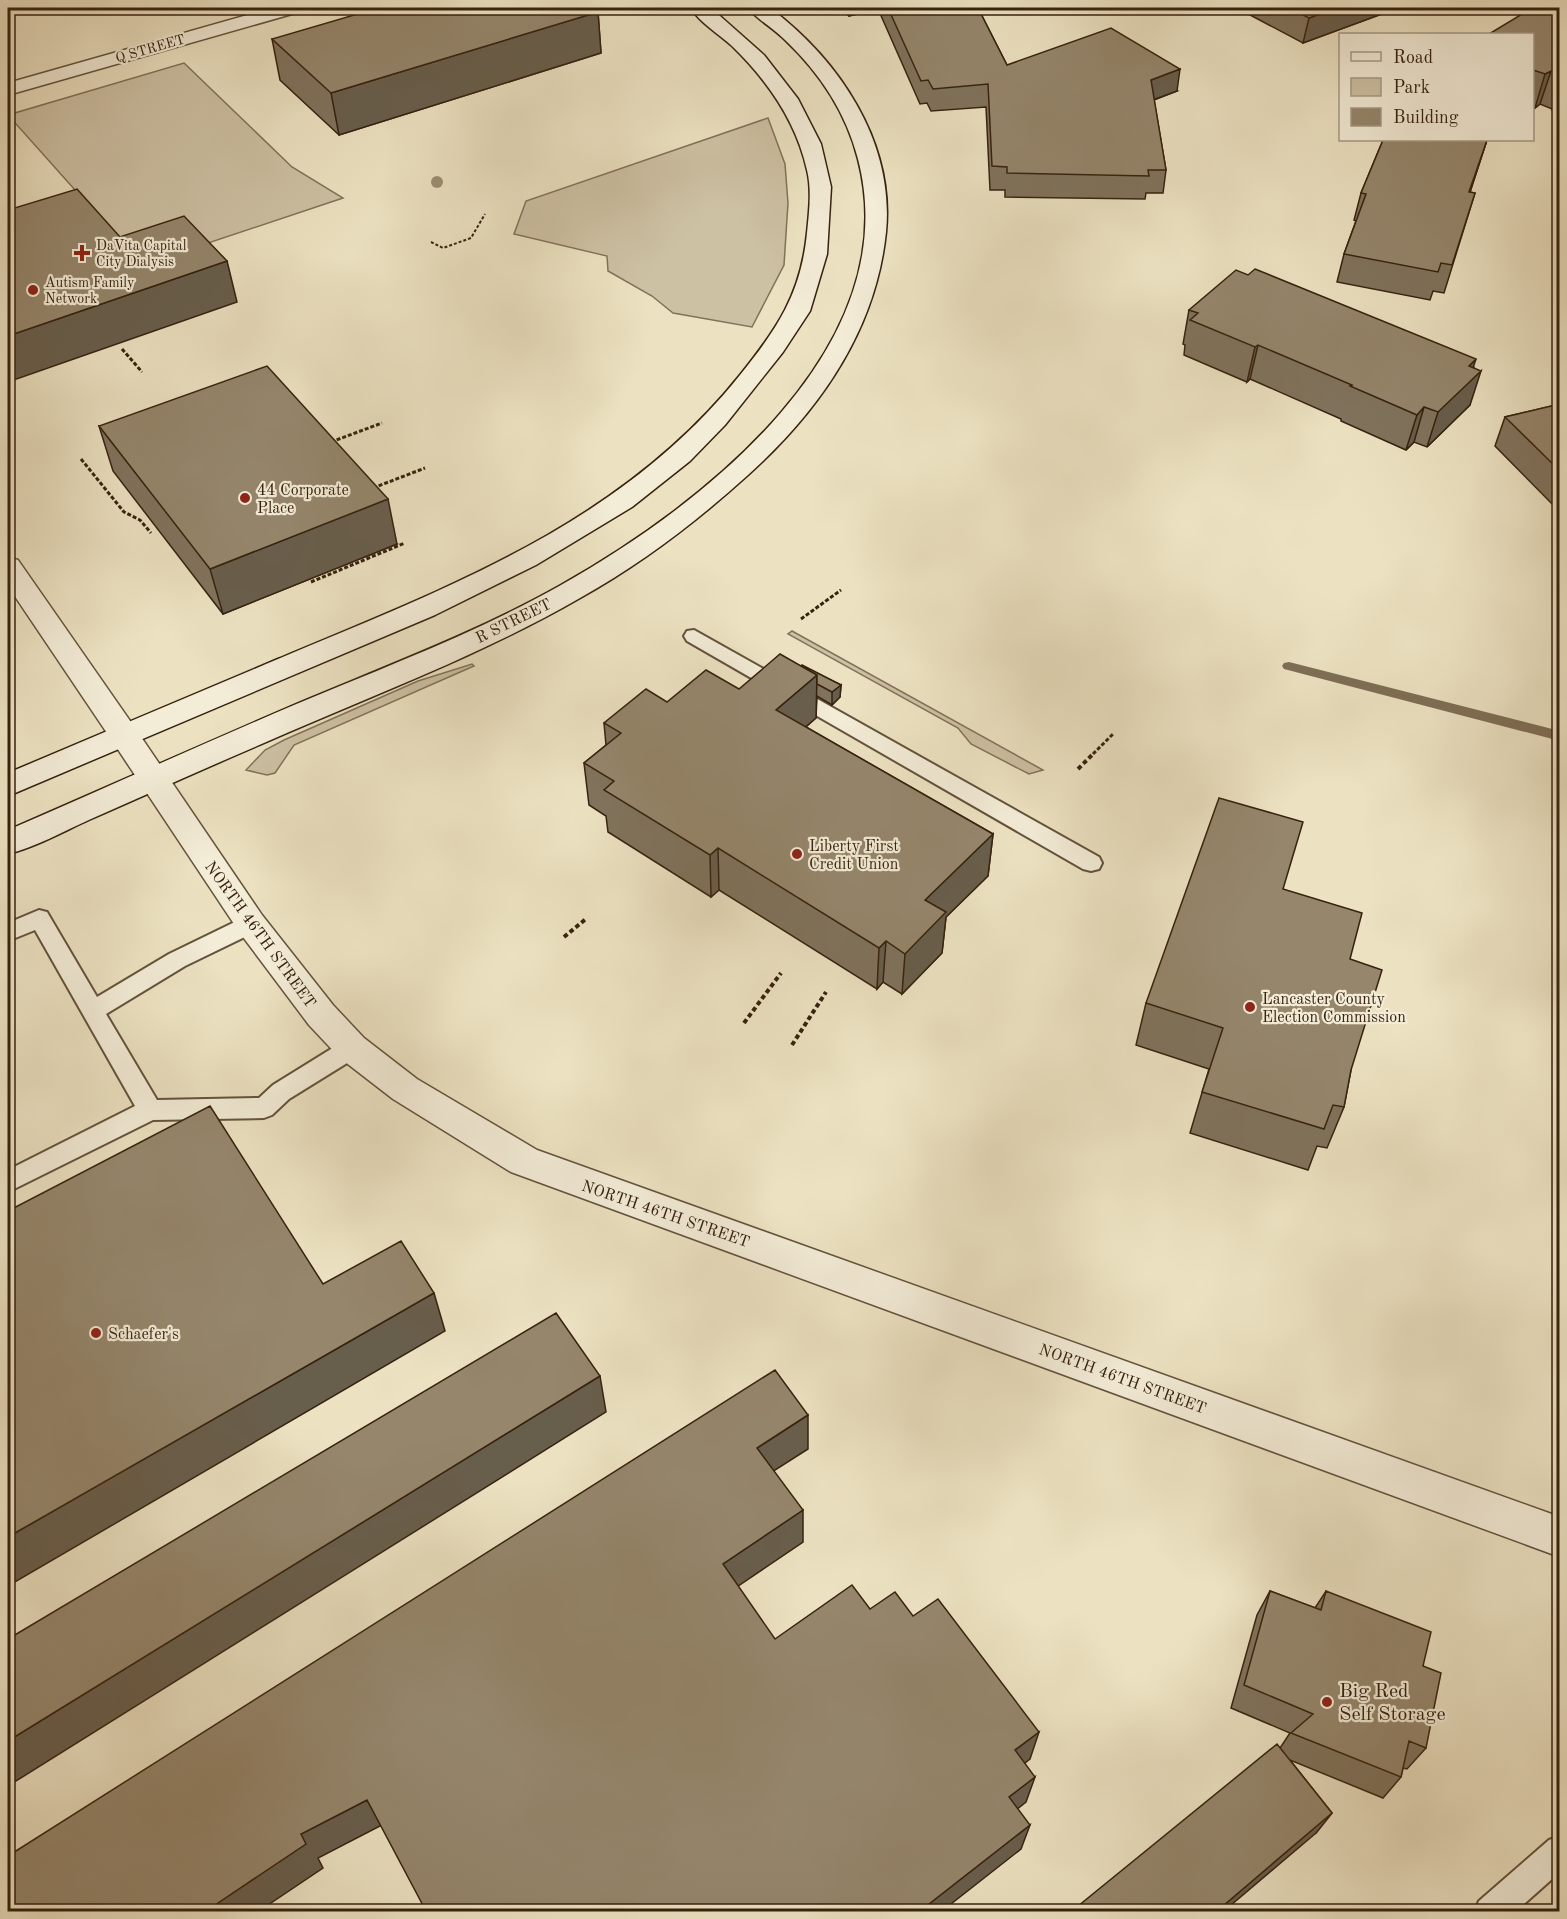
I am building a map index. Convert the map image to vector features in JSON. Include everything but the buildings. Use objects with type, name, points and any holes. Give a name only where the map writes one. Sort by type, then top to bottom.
[{"type":"main road","name":"Q STREET","points":[[8,89],[292,8]]},
{"type":"main road","points":[[8,785],[425,608],[491,577],[570,533],[636,489],[680,456],[718,421],[778,345],[798,310],[811,273],[819,234],[819,171],[809,140],[782,88],[752,52],[700,8]]},
{"type":"main road","name":"R STREET","points":[[8,843],[492,631],[602,573],[682,519],[787,424],[818,384],[856,317],[874,256],[876,234],[874,182],[866,147],[837,88],[819,62],[795,38],[758,8]]},
{"type":"main road","name":"NORTH 46TH STREET","points":[[8,566],[284,971],[352,1048],[405,1089],[524,1161],[1560,1537]]},
{"type":"lane","points":[[694,636],[1091,863]]},
{"type":"lane","points":[[8,933],[39,918],[150,1110]]},
{"type":"lane","points":[[94,1010],[177,960],[250,924]]},
{"type":"lane","points":[[8,1182],[150,1110],[264,1108],[281,1092],[352,1048]]},
{"type":"lane","points":[[1490,1911],[1560,1851]]},
{"type":"path","points":[[431,242],[443,248],[471,238],[485,214]]},
{"type":"path","points":[[122,349],[142,372]]},
{"type":"path","points":[[322,446],[382,423]]},
{"type":"path","points":[[81,459],[124,512],[140,520],[151,533]]},
{"type":"path","points":[[371,489],[425,468]]},
{"type":"path","points":[[311,582],[405,543]]},
{"type":"path","points":[[801,619],[841,590]]},
{"type":"path","points":[[1078,769],[1113,734]]},
{"type":"path","points":[[564,937],[587,918]]},
{"type":"path","points":[[744,1023],[781,973]]},
{"type":"path","points":[[792,1044],[826,992]]},
{"type":"green space","points":[[184,63],[292,167],[343,198],[142,265],[8,115]]},
{"type":"green space","points":[[768,118],[785,164],[788,203],[784,265],[752,327],[673,313],[652,296],[608,271],[607,256],[514,234],[526,201]]},
{"type":"green space","points":[[792,631],[1043,770],[1029,774],[971,744],[958,728],[788,634]]},
{"type":"green space","points":[[472,664],[474,666],[294,745],[275,773],[267,775],[246,770],[265,750],[284,740],[418,681]]},
{"type":"waterway","points":[[1289,666],[1560,736]]},
{"type":"place","name":"DaVita Capital City Dialysis","points":[[82,253]]},
{"type":"place","name":"Autism Family Network","points":[[33,290]]},
{"type":"place","name":"44 Corporate Place","points":[[245,498]]},
{"type":"place","name":"Liberty First Credit Union","points":[[797,854]]},
{"type":"place","name":"Lancaster County Election Commission","points":[[1250,1007]]},
{"type":"place","name":"Schaefer's","points":[[96,1333]]},
{"type":"place","name":"Big Red Self Storage","points":[[1327,1702]]}]
